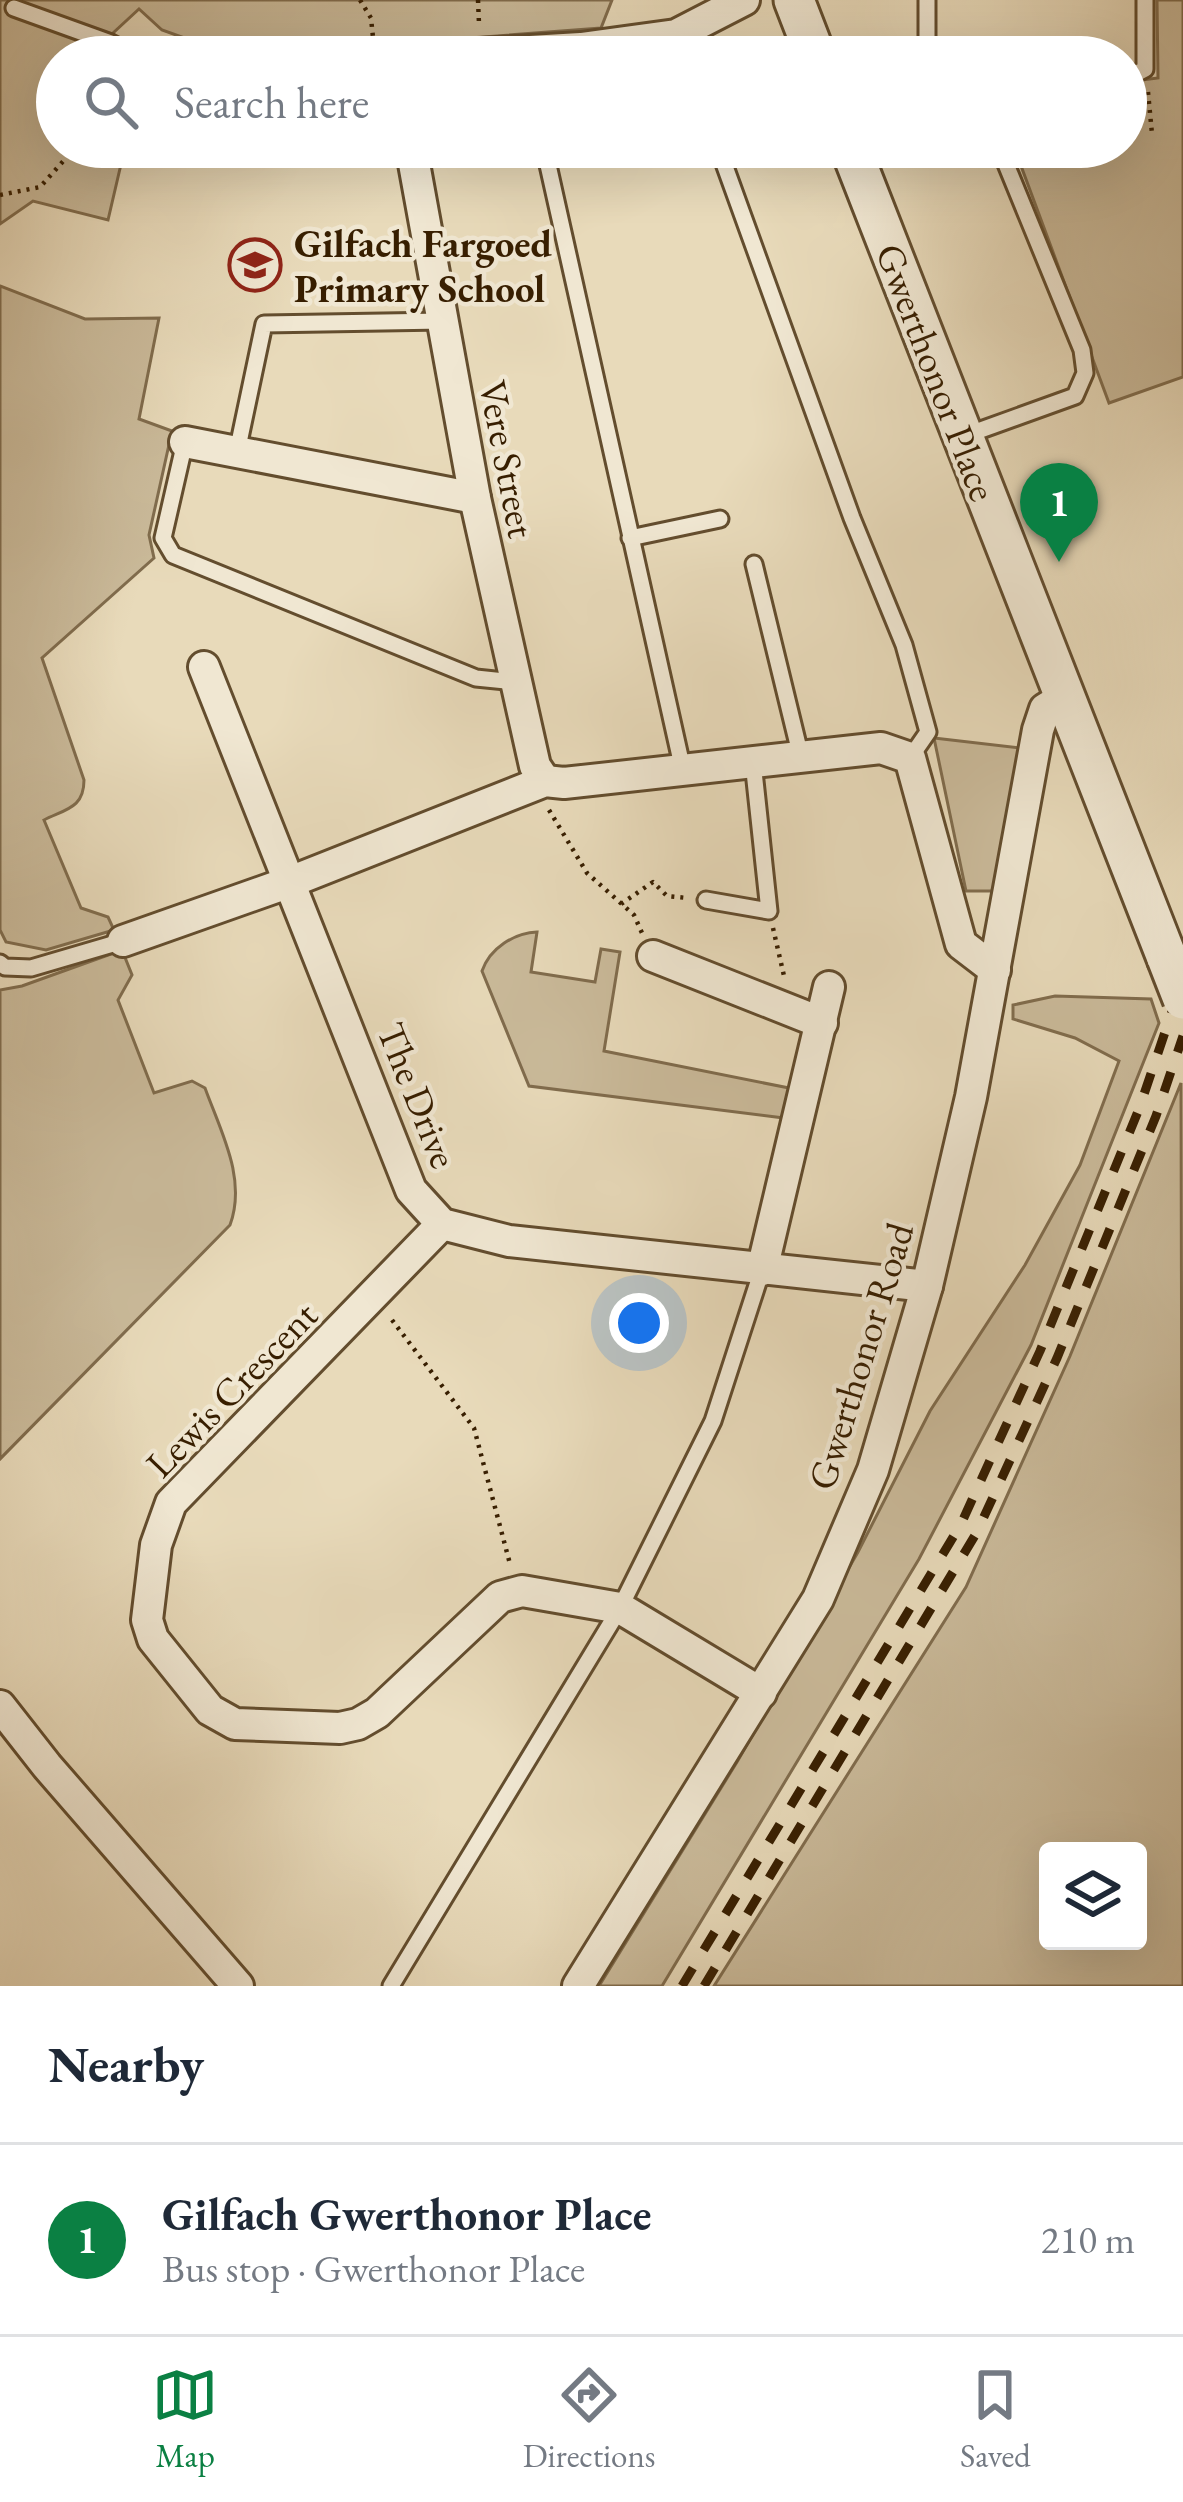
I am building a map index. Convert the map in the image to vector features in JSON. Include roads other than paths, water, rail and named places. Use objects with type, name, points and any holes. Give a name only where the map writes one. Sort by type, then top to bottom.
[{"type":"street","points":[[694,36],[745,0]]},
{"type":"street","points":[[794,0],[808,36]]},
{"type":"street","name":"Vere Street","points":[[415,168],[514,682],[535,766],[545,781]]},
{"type":"street","name":"Gwerthonor Place","points":[[858,168],[1183,999]]},
{"type":"street","points":[[185,442],[475,498]]},
{"type":"street","name":"The Drive","points":[[204,667],[411,1190],[442,1224],[509,1241],[927,1286]]},
{"type":"street","name":"Gwerthonor Road","points":[[578,1986],[818,1599],[873,1470],[927,1286],[995,970],[1038,730],[1046,709],[1066,695]]},
{"type":"street","points":[[123,941],[290,882],[545,781],[564,783],[881,748],[910,758],[961,944],[995,970]]},
{"type":"street","points":[[653,956],[822,1023]]},
{"type":"street","points":[[762,1270],[829,987]]},
{"type":"street","name":"Lewis Crescent","points":[[442,1224],[171,1503],[156,1545],[147,1620],[153,1639],[210,1710],[235,1724],[340,1728],[377,1713],[500,1597],[522,1591],[620,1608]]},
{"type":"street","points":[[620,1608],[761,1693]]},
{"type":"street","points":[[0,1706],[238,1986]]},
{"type":"lane","points":[[927,0],[927,36]]},
{"type":"lane","points":[[1145,0],[1145,36]]},
{"type":"lane","points":[[14,8],[92,36]]},
{"type":"lane","points":[[549,168],[683,770]]},
{"type":"lane","points":[[726,168],[844,498],[904,645],[928,732],[910,758]]},
{"type":"lane","points":[[961,437],[1075,396],[1085,373],[1082,350],[1008,168]]},
{"type":"lane","points":[[237,452],[263,324],[442,321]]},
{"type":"lane","points":[[185,442],[163,538],[173,554],[476,678],[514,682]]},
{"type":"lane","points":[[630,538],[721,519]]},
{"type":"lane","points":[[754,564],[801,757]]},
{"type":"lane","points":[[706,900],[769,911],[753,762]]},
{"type":"lane","points":[[0,963],[4,968],[31,968],[123,941]]},
{"type":"lane","points":[[391,1986],[620,1608],[713,1421],[762,1270]]},
{"type":"railway","points":[[682,1986],[961,1524],[1040,1351],[1139,1109],[1183,979]]},
{"type":"railway","points":[[704,1986],[977,1532],[1057,1358],[1156,1116],[1183,1036]]},
{"type":"place","name":"Gilfach Fargoed Primary School","points":[[255,265]]},
{"type":"place","name":"Gilfach Gwerthonor Place","points":[[1059,562]]}]
